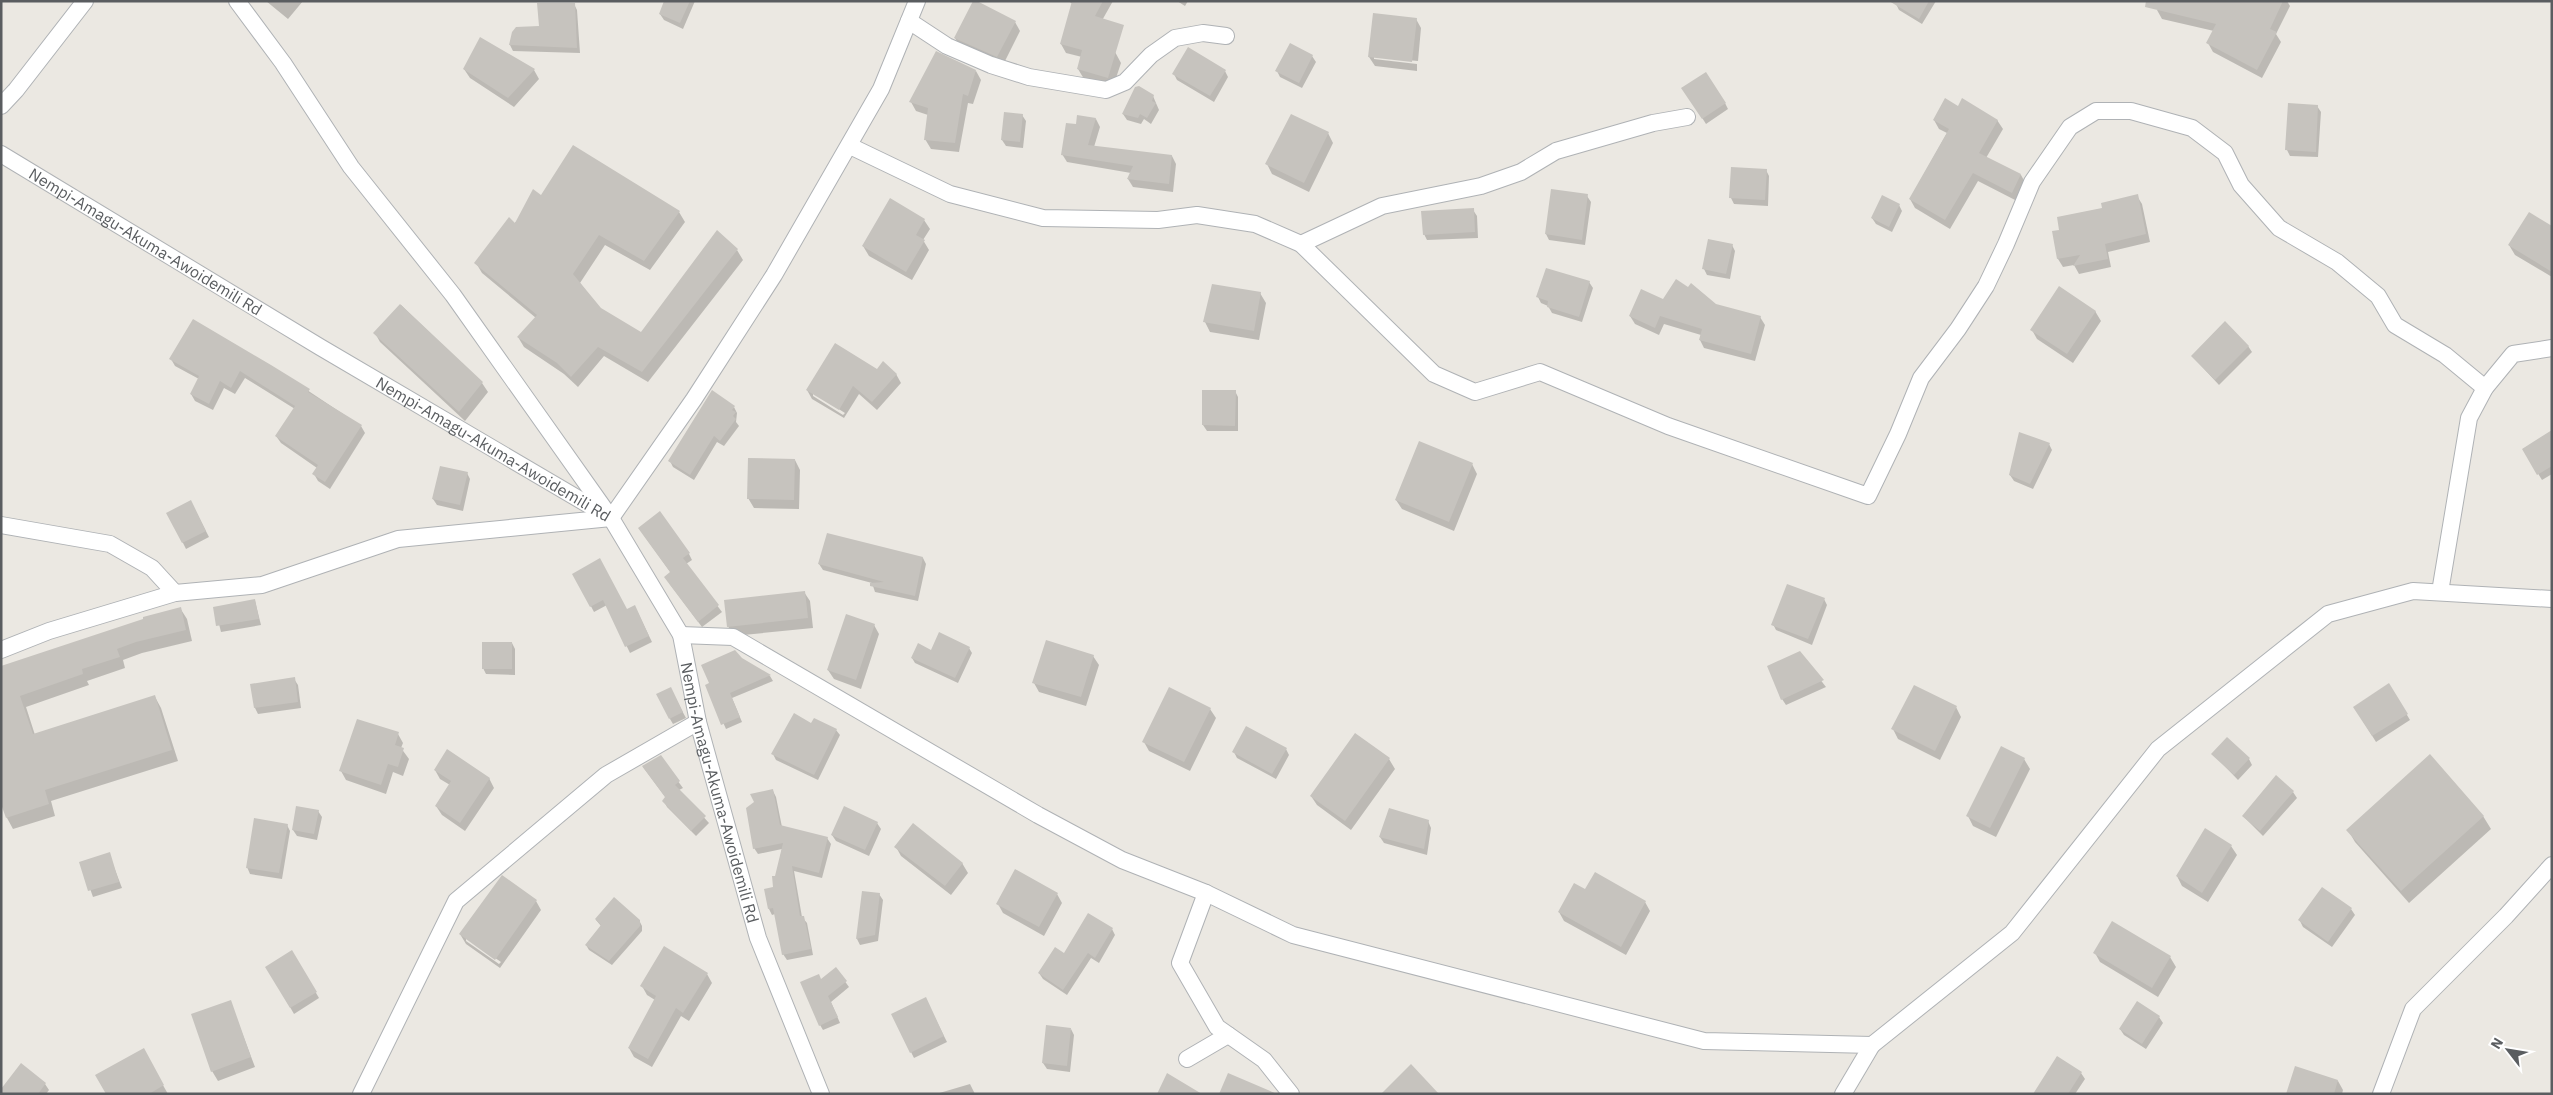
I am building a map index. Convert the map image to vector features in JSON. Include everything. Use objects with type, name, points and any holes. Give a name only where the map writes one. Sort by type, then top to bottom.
[{"type":"street","points":[[1,106],[16,90],[86,1]]},
{"type":"street","points":[[237,1],[283,63],[351,167],[453,295],[611,518]]},
{"type":"street","points":[[1,650],[48,631],[175,593],[262,585],[398,539],[611,518],[710,374],[774,275],[850,146],[881,89],[917,1]]},
{"type":"street","points":[[909,21],[947,46],[991,65],[1029,77],[1106,90],[1126,82],[1151,55],[1175,38],[1203,32],[1226,36]]},
{"type":"street","points":[[850,146],[950,194],[1043,218],[1158,220],[1197,215],[1255,224],[1301,244],[1434,374],[1475,392],[1540,372],[1668,426],[1868,496],[1898,434],[1921,378],[1958,329],[1986,286],[2032,182],[2070,127],[2096,110],[2131,111],[2192,128],[2225,152],[2240,185],[2279,228],[2337,262],[2378,296],[2395,324],[2445,355],[2486,388]]},
{"type":"street","points":[[1301,244],[1382,206],[1481,186],[1522,172],[1556,151],[1653,123],[1687,117]]},
{"type":"street","name":"Nempi-Amagu-Akuma-Awoidemili Rd","points":[[1,154],[320,347],[611,518],[681,635],[698,722],[758,938],[821,1094]]},
{"type":"street","points":[[2440,592],[2469,418],[2486,388],[2513,354],[2552,348]]},
{"type":"street","points":[[1,524],[110,544],[152,568],[175,593]]},
{"type":"street","points":[[1843,1094],[1872,1046],[2012,933],[2158,749],[2328,614],[2413,591],[2552,599]]},
{"type":"street","points":[[681,635],[733,637],[1038,815],[1122,860],[1206,893],[1294,935],[1704,1041],[1872,1046]]},
{"type":"street","points":[[361,1094],[456,901],[606,775],[698,722]]},
{"type":"street","points":[[2381,1094],[2413,1009],[2506,916],[2552,864]]},
{"type":"street","points":[[1206,893],[1180,963],[1217,1027],[1264,1060],[1291,1094]]},
{"type":"street","points":[[1187,1060],[1228,1035]]},
{"type":"building","points":[[664,1],[690,1],[680,23],[659,14]]},
{"type":"building","points":[[973,1],[977,1],[1016,21],[997,57],[954,38]]},
{"type":"building","points":[[1072,1],[1103,1],[1095,16],[1124,25],[1108,78],[1077,69],[1082,50],[1060,44]]},
{"type":"building","points":[[1889,1],[1929,1],[1919,19]]},
{"type":"building","points":[[2146,1],[2283,1],[2270,29],[2277,32],[2257,70],[2206,43],[2216,24],[2145,7]]},
{"type":"building","points":[[537,3],[575,3],[577,48],[509,45],[512,32],[516,27],[539,26]]},
{"type":"building","points":[[1373,13],[1417,18],[1412,62],[1368,57]]},
{"type":"building","points":[[480,37],[535,69],[508,98],[463,69]]},
{"type":"building","points":[[1290,43],[1313,55],[1299,83],[1275,71]]},
{"type":"building","points":[[1188,47],[1226,70],[1210,96],[1172,74]]},
{"type":"building","points":[[936,51],[976,70],[968,96],[963,94],[955,143],[924,140],[928,108],[909,102]]},
{"type":"building","points":[[1706,72],[1726,103],[1702,119],[1681,88]]},
{"type":"building","points":[[1139,86],[1154,95],[1152,101],[1156,103],[1147,118],[1140,114],[1138,118],[1122,114],[1135,87]]},
{"type":"building","points":[[1945,98],[1958,106],[1962,98],[1998,120],[1979,153],[2021,174],[2012,193],[1973,173],[1945,220],[1909,199],[1949,129],[1933,120]]},
{"type":"building","points":[[2288,103],[2318,105],[2316,152],[2285,150]]},
{"type":"building","points":[[1004,112],[1023,114],[1020,142],[1001,140]]},
{"type":"building","points":[[1291,114],[1329,132],[1304,183],[1265,164]]},
{"type":"building","points":[[1077,115],[1096,118],[1088,145],[1172,155],[1169,184],[1127,179],[1133,166],[1061,155],[1066,123],[1076,124]]},
{"type":"building","points":[[573,145],[680,211],[644,261],[599,235],[573,274],[601,308],[641,332],[717,230],[738,249],[642,372],[598,347],[571,377],[557,363],[517,337],[537,315],[474,263],[509,217],[515,223],[533,189],[541,195]]},
{"type":"building","points":[[1731,167],[1767,169],[1765,200],[1729,198]]},
{"type":"building","points":[[1551,189],[1588,194],[1582,240],[1545,234]]},
{"type":"building","points":[[2138,194],[2146,234],[2105,244],[2108,259],[2073,266],[2080,255],[2057,259],[2052,231],[2059,230],[2057,217],[2102,208],[2101,203]]},
{"type":"building","points":[[1882,195],[1900,204],[1889,227],[1871,218]]},
{"type":"building","points":[[890,198],[925,219],[916,235],[925,240],[906,272],[862,246]]},
{"type":"building","points":[[1474,208],[1475,232],[1423,235],[1421,211]]},
{"type":"building","points":[[2529,212],[2552,226],[2552,272],[2508,245]]},
{"type":"building","points":[[1708,239],[1733,244],[1726,274],[1702,269]]},
{"type":"building","points":[[1546,268],[1590,281],[1579,317],[1547,307],[1548,301],[1536,297]]},
{"type":"building","points":[[1676,279],[1688,287],[1691,283],[1716,304],[1761,316],[1751,354],[1699,340],[1702,329],[1660,316],[1655,328],[1629,316],[1641,289],[1663,299]]},
{"type":"building","points":[[1212,284],[1261,292],[1254,331],[1203,322]]},
{"type":"building","points":[[2059,286],[2096,311],[2067,354],[2030,330]]},
{"type":"building","points":[[400,304],[483,382],[459,412],[373,333]]},
{"type":"building","points":[[193,319],[310,389],[308,392],[362,425],[325,482],[312,474],[318,465],[275,436],[295,406],[240,371],[231,388],[220,381],[209,404],[190,394],[199,376],[169,359]]},
{"type":"building","points":[[2225,321],[2249,346],[2215,380],[2191,356]]},
{"type":"building","points":[[835,343],[877,369],[883,361],[897,374],[872,402],[853,386],[839,410],[806,390]]},
{"type":"building","points":[[712,390],[735,406],[732,410],[736,412],[733,416],[736,419],[720,441],[714,436],[690,475],[668,461]]},
{"type":"building","points":[[1202,390],[1236,390],[1235,426],[1202,425]]},
{"type":"building","points":[[2552,430],[2552,466],[2537,475],[2522,449]]},
{"type":"building","points":[[2019,432],[2050,443],[2030,484],[2009,475]]},
{"type":"building","points":[[1419,441],[1473,463],[1449,522],[1395,500]]},
{"type":"building","points":[[748,458],[795,459],[794,500],[747,499]]},
{"type":"building","points":[[440,466],[468,472],[460,505],[432,499]]},
{"type":"building","points":[[191,500],[206,531],[182,543],[166,513]]},
{"type":"building","points":[[660,511],[690,553],[683,558],[719,605],[698,622],[664,577],[670,572],[638,528]]},
{"type":"building","points":[[827,533],[923,557],[915,596],[870,586],[870,583],[884,582],[818,564]]},
{"type":"building","points":[[600,558],[627,609],[635,605],[649,636],[625,647],[603,600],[590,607],[572,574]]},
{"type":"building","points":[[1787,584],[1825,598],[1808,639],[1771,625]]},
{"type":"building","points":[[805,591],[808,618],[727,627],[724,600]]},
{"type":"building","points":[[255,599],[259,619],[216,626],[213,607]]},
{"type":"building","points":[[181,607],[186,630],[136,642],[117,649],[120,657],[82,669],[83,674],[20,696],[33,734],[155,695],[172,750],[45,790],[49,804],[6,818],[1,804],[1,666],[143,619],[143,617]]},
{"type":"building","points":[[846,614],[875,624],[856,680],[827,670]]},
{"type":"building","points":[[939,632],[970,647],[955,678],[911,658],[918,643],[931,650]]},
{"type":"building","points":[[1046,640],[1094,655],[1081,697],[1032,683]]},
{"type":"building","points":[[482,642],[512,642],[512,669],[482,669]]},
{"type":"building","points":[[735,650],[742,658],[771,675],[730,693],[740,717],[721,725],[705,685],[709,683],[701,665]]},
{"type":"building","points":[[1800,651],[1824,680],[1781,700],[1767,666]]},
{"type":"building","points":[[295,677],[298,702],[254,708],[250,684]]},
{"type":"building","points":[[2389,683],[2408,714],[2372,736],[2353,707]]},
{"type":"building","points":[[1914,685],[1957,706],[1935,751],[1891,729]]},
{"type":"building","points":[[671,687],[683,712],[669,719],[656,694]]},
{"type":"building","points":[[1169,687],[1211,708],[1184,762],[1142,742]]},
{"type":"building","points":[[794,713],[811,723],[814,718],[837,729],[814,775],[771,754]]},
{"type":"building","points":[[357,719],[399,732],[395,745],[404,748],[398,767],[388,764],[381,785],[339,771]]},
{"type":"building","points":[[1246,726],[1287,748],[1272,774],[1232,752]]},
{"type":"building","points":[[1355,733],[1390,758],[1345,821],[1310,796]]},
{"type":"building","points":[[2227,737],[2250,758],[2234,775],[2211,754]]},
{"type":"building","points":[[2001,746],[2025,758],[1990,828],[1966,816]]},
{"type":"building","points":[[447,749],[490,778],[460,823],[435,806],[451,781],[434,770]]},
{"type":"building","points":[[2430,754],[2484,816],[2401,891],[2346,830]]},
{"type":"building","points":[[661,755],[680,781],[675,785],[706,816],[691,831],[662,801],[665,797],[642,766]]},
{"type":"building","points":[[2276,775],[2294,791],[2260,831],[2242,816]]},
{"type":"building","points":[[773,789],[780,825],[828,837],[819,873],[792,866],[800,916],[804,916],[811,949],[782,955],[773,908],[768,909],[764,889],[773,887],[772,876],[775,876],[783,843],[753,849],[746,808],[754,802],[750,794]]},
{"type":"building","points":[[296,806],[319,810],[314,834],[292,830]]},
{"type":"building","points":[[844,806],[878,822],[865,850],[831,835]]},
{"type":"building","points":[[1389,808],[1429,820],[1424,849],[1379,837]]},
{"type":"building","points":[[254,818],[288,824],[279,873],[246,868]]},
{"type":"building","points":[[913,823],[963,863],[945,886],[894,847]]},
{"type":"building","points":[[2205,828],[2232,845],[2202,893],[2176,876]]},
{"type":"building","points":[[110,852],[119,882],[88,891],[79,862]]},
{"type":"building","points":[[1015,869],[1058,893],[1039,927],[996,904]]},
{"type":"building","points":[[1595,872],[1646,901],[1621,947],[1558,912],[1574,883],[1585,889]]},
{"type":"building","points":[[502,875],[537,900],[495,960],[459,934]]},
{"type":"building","points":[[2322,887],[2352,908],[2328,942],[2298,920]]},
{"type":"building","points":[[862,891],[880,893],[875,935],[856,939]]},
{"type":"building","points":[[614,897],[640,920],[640,926],[609,961],[585,945],[601,925],[595,919]]},
{"type":"building","points":[[1088,913],[1113,928],[1095,958],[1088,953],[1063,990],[1038,973],[1055,947],[1064,953]]},
{"type":"building","points":[[2112,921],[2171,956],[2152,988],[2093,953]]},
{"type":"building","points":[[664,946],[708,973],[683,1013],[676,1008],[648,1059],[628,1048],[656,996],[640,986]]},
{"type":"building","points":[[292,950],[317,992],[290,1008],[265,967]]},
{"type":"building","points":[[836,967],[847,981],[828,996],[838,1017],[819,1026],[800,982],[819,974],[821,979]]},
{"type":"building","points":[[926,997],[944,1036],[910,1053],[891,1014]]},
{"type":"building","points":[[231,1000],[251,1057],[211,1072],[191,1014]]},
{"type":"building","points":[[2137,1001],[2160,1016],[2142,1044],[2119,1029]]},
{"type":"building","points":[[1046,1025],[1071,1028],[1067,1066],[1042,1063]]},
{"type":"building","points":[[144,1048],[164,1085],[149,1094],[106,1094],[95,1075]]},
{"type":"building","points":[[2057,1056],[2082,1072],[2068,1094],[2033,1094]]},
{"type":"building","points":[[21,1063],[46,1083],[38,1094],[1,1094],[1,1089]]},
{"type":"building","points":[[1411,1064],[1439,1094],[1381,1094]]},
{"type":"building","points":[[2295,1066],[2338,1080],[2334,1094],[2286,1094]]},
{"type":"building","points":[[1167,1073],[1202,1094],[1157,1094]]},
{"type":"building","points":[[1228,1073],[1277,1094],[1219,1094]]}]
